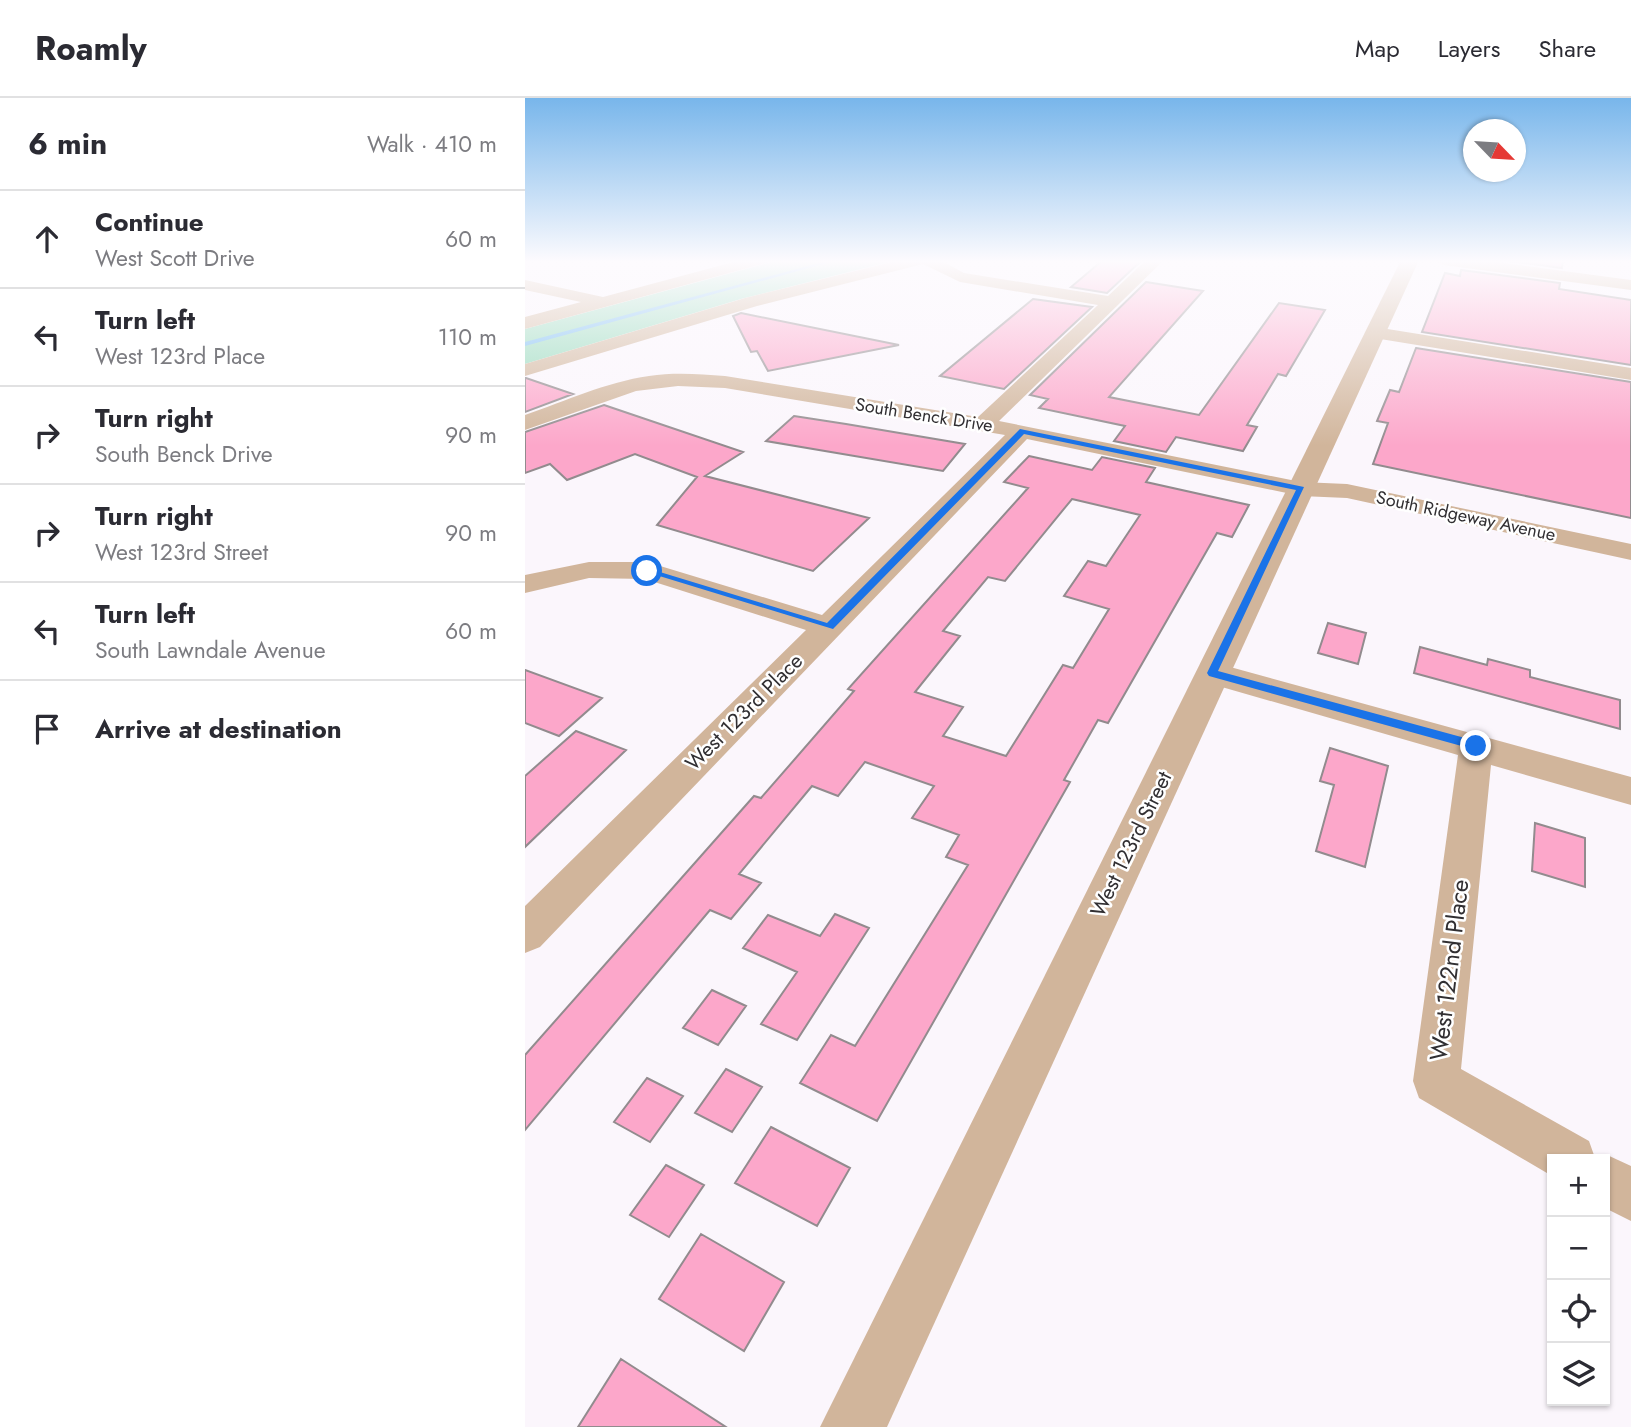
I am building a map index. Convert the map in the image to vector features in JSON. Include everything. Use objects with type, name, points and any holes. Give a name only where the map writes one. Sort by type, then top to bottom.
[{"type":"street","points":[[525,370],[684,322]]},
{"type":"street","points":[[982,425],[1091,322]]},
{"type":"street","name":"West 123rd Street","points":[[853,1427],[1380,322]]},
{"type":"street","points":[[1375,333],[1631,374]]},
{"type":"street","name":"South Benck Drive","points":[[525,423],[625,388],[668,380],[725,382],[1022,431],[1301,489]]},
{"type":"street","name":"West 123rd Place","points":[[525,934],[1022,431]]},
{"type":"street","name":"South Ridgeway Avenue","points":[[1301,489],[1347,491],[1631,552]]},
{"type":"street","points":[[525,584],[589,570],[647,571],[829,626]]},
{"type":"street","points":[[1212,673],[1631,791]]},
{"type":"street","name":"West 122nd Place","points":[[1476,746],[1436,1081],[1562,1154]]},
{"type":"street","points":[[1610,1182],[1631,1195]]},
{"type":"green space","points":[[551,322],[665,322],[525,364],[525,329]]},
{"type":"building","points":[[736,322],[786,322],[899,345],[768,371],[757,351],[751,352]]},
{"type":"building","points":[[1005,322],[1076,322],[1004,389],[940,376]]},
{"type":"building","points":[[1105,322],[1175,322],[1109,397],[1199,415],[1265,322],[1318,322],[1286,376],[1278,374],[1247,425],[1257,427],[1243,451],[1176,437],[1166,452],[1114,441],[1125,426],[1039,408],[1048,399],[1030,395]]},
{"type":"building","points":[[1426,322],[1631,322],[1631,365],[1422,332]]},
{"type":"building","points":[[1416,348],[1631,382],[1631,518],[1373,464],[1388,423],[1377,421],[1390,390],[1399,392]]},
{"type":"building","points":[[526,378],[573,394],[525,412]]},
{"type":"building","points":[[604,405],[743,452],[705,476],[869,518],[813,571],[657,525],[697,477],[635,454],[567,480],[550,464],[525,473],[525,432]]},
{"type":"building","points":[[794,416],[965,444],[943,471],[766,441]]},
{"type":"building","points":[[1029,456],[1092,470],[1102,457],[1155,468],[1146,482],[1249,505],[1232,537],[1217,533],[1108,723],[1098,720],[1064,780],[1070,782],[877,1121],[800,1083],[831,1035],[855,1046],[968,865],[946,857],[959,835],[912,818],[934,786],[865,762],[838,796],[812,786],[739,874],[761,883],[731,919],[710,910],[525,1130],[525,1055],[754,796],[761,798],[854,691],[848,689],[1028,488],[1004,482]],"holes":[[[1072,499],[1140,515],[1106,566],[1088,561],[1064,596],[1109,609],[1073,668],[1063,665],[1006,756],[943,736],[963,707],[915,692],[960,636],[943,631],[988,577],[1005,581]]]},
{"type":"building","points":[[1328,623],[1366,633],[1358,664],[1318,653]]},
{"type":"building","points":[[1420,647],[1487,665],[1488,659],[1530,670],[1530,677],[1620,700],[1620,729],[1414,673]]},
{"type":"building","points":[[525,670],[602,698],[559,736],[525,723]]},
{"type":"building","points":[[576,731],[626,750],[525,847],[525,776]]},
{"type":"building","points":[[1330,748],[1388,766],[1365,867],[1316,851],[1334,785],[1320,781]]},
{"type":"building","points":[[1535,823],[1585,838],[1585,887],[1532,871]]},
{"type":"building","points":[[835,914],[869,928],[797,1040],[761,1024],[797,972],[743,948],[768,915],[820,936]]},
{"type":"building","points":[[712,990],[746,1006],[718,1045],[683,1028]]},
{"type":"building","points":[[726,1069],[762,1087],[732,1132],[695,1113]]},
{"type":"building","points":[[647,1078],[683,1096],[650,1142],[614,1122]]},
{"type":"building","points":[[771,1127],[850,1168],[817,1226],[735,1183]]},
{"type":"building","points":[[666,1165],[704,1185],[669,1237],[630,1215]]},
{"type":"building","points":[[701,1234],[784,1282],[744,1351],[659,1299]]},
{"type":"building","points":[[621,1359],[726,1427],[578,1427]]},
{"type":"waterway","points":[[525,344],[606,322]]},
{"type":"route","points":[[647,571],[829,626],[1022,431],[1301,489],[1212,673],[1476,746]]}]
